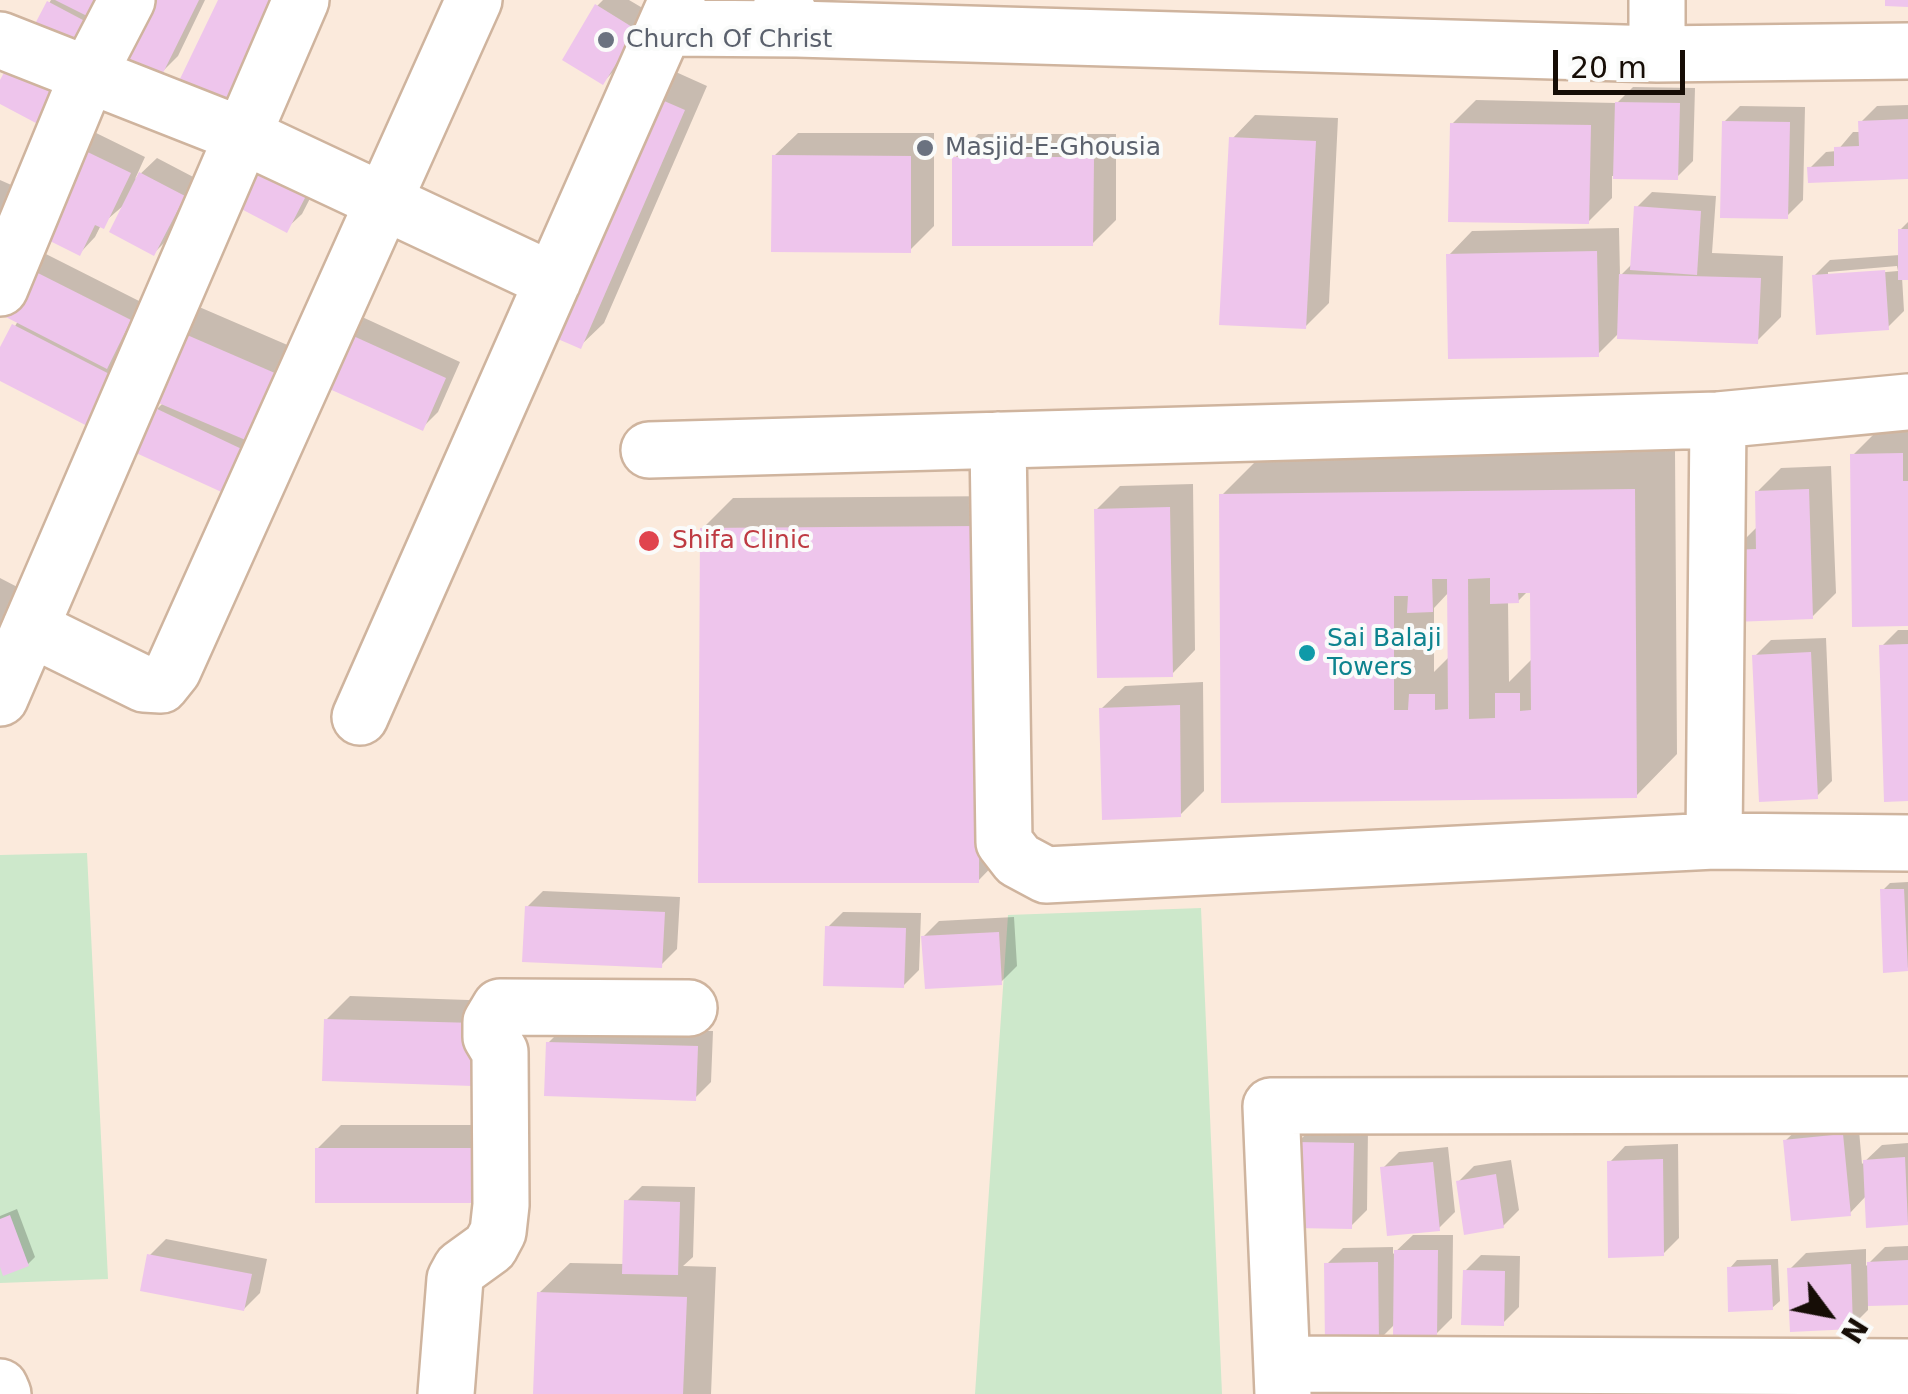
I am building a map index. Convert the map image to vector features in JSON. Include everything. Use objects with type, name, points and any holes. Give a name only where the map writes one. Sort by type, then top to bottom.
[{"type":"street","points":[[0,288],[88,75],[127,0]]},
{"type":"street","points":[[0,698],[300,0]]},
{"type":"street","points":[[30,628],[144,684],[161,685],[173,670],[474,0]]},
{"type":"street","points":[[1657,0],[1657,54]]},
{"type":"street","points":[[360,717],[671,14],[790,14],[1657,54],[1908,52]]},
{"type":"street","points":[[0,40],[244,136],[553,282]]},
{"type":"street","points":[[649,450],[1718,420],[1908,402]]},
{"type":"street","points":[[1714,841],[1718,420]]},
{"type":"street","points":[[998,440],[1004,842],[1018,860],[1046,875],[1714,841],[1908,843]]},
{"type":"street","points":[[446,1394],[455,1279],[461,1268],[490,1247],[498,1232],[502,1205],[500,1052],[491,1037],[491,1022],[500,1007],[689,1008]]},
{"type":"street","points":[[1908,1105],[1271,1106],[1283,1379],[1908,1367]]},
{"type":"street","points":[[0,1387],[3,1394]]},
{"type":"green space","points":[[87,853],[108,1279],[0,1283],[0,855]]},
{"type":"green space","points":[[1201,908],[1222,1394],[975,1394],[1008,915]]},
{"type":"building","points":[[55,0],[113,0],[101,23]]},
{"type":"building","points":[[137,0],[199,0],[162,75],[113,52]]},
{"type":"building","points":[[218,0],[286,0],[233,110],[178,83]]},
{"type":"building","points":[[1885,0],[1908,0],[1908,7],[1885,6]]},
{"type":"building","points":[[47,1],[98,28],[77,68],[26,41]]},
{"type":"building","points":[[595,4],[637,30],[603,85],[562,60]]},
{"type":"building","points":[[15,52],[75,84],[51,131],[0,104],[0,80]]},
{"type":"building","points":[[641,91],[685,110],[581,349],[537,330]]},
{"type":"building","points":[[1615,102],[1680,103],[1678,180],[1613,179]]},
{"type":"building","points":[[1908,119],[1908,179],[1808,183],[1807,167],[1834,166],[1834,147],[1859,146],[1858,121]]},
{"type":"building","points":[[1722,121],[1790,122],[1788,219],[1720,218]]},
{"type":"building","points":[[1450,123],[1591,125],[1589,224],[1448,222]]},
{"type":"building","points":[[1229,137],[1316,141],[1306,329],[1219,325]]},
{"type":"building","points":[[71,144],[131,173],[104,229],[95,225],[80,256],[28,230]]},
{"type":"building","points":[[772,155],[911,156],[911,253],[771,252]]},
{"type":"building","points":[[952,157],[1094,157],[1093,246],[952,246]]},
{"type":"building","points":[[248,164],[307,194],[287,233],[228,202]]},
{"type":"building","points":[[139,172],[185,196],[154,256],[109,232]]},
{"type":"building","points":[[1634,206],[1701,211],[1697,275],[1630,270]]},
{"type":"building","points":[[1898,229],[1908,229],[1908,280],[1898,280]]},
{"type":"building","points":[[1597,251],[1599,357],[1448,359],[1446,254]]},
{"type":"building","points":[[20,264],[131,320],[107,369],[0,314]]},
{"type":"building","points":[[1885,270],[1889,330],[1816,335],[1812,275]]},
{"type":"building","points":[[1619,274],[1761,278],[1758,344],[1617,339]]},
{"type":"building","points":[[12,324],[121,380],[95,430],[0,381],[0,347]]},
{"type":"building","points":[[164,325],[284,377],[255,444],[135,393]]},
{"type":"building","points":[[329,325],[446,378],[423,431],[305,378]]},
{"type":"building","points":[[155,408],[248,452],[228,495],[134,452]]},
{"type":"building","points":[[1903,453],[1903,481],[1908,481],[1908,626],[1852,627],[1850,454]]},
{"type":"building","name":"Sai Balaji Towers","points":[[1635,489],[1637,798],[1221,803],[1219,494]],"holes":[[[1490,578],[1490,604],[1519,603],[1518,593],[1530,593],[1531,710],[1520,711],[1520,693],[1495,693],[1495,718],[1469,719],[1468,579]],[[1432,579],[1447,579],[1448,709],[1435,710],[1435,694],[1409,694],[1408,710],[1394,710],[1394,596],[1408,596],[1407,613],[1433,612]]]},
{"type":"building","points":[[1809,489],[1813,619],[1733,622],[1731,550],[1756,549],[1755,491]]},
{"type":"building","points":[[1170,507],[1173,677],[1097,678],[1094,509]]},
{"type":"building","points":[[980,526],[979,883],[698,883],[700,528]]},
{"type":"building","points":[[1908,644],[1908,801],[1884,802],[1879,645]]},
{"type":"building","points":[[1811,652],[1818,799],[1759,802],[1752,655]]},
{"type":"building","points":[[1180,705],[1181,817],[1102,820],[1099,708]]},
{"type":"building","points":[[1880,889],[1904,889],[1908,971],[1883,973]]},
{"type":"building","points":[[525,906],[665,912],[662,968],[522,962]]},
{"type":"building","points":[[825,926],[906,928],[904,988],[823,986]]},
{"type":"building","points":[[999,932],[1002,985],[925,989],[921,936]]},
{"type":"building","points":[[324,1019],[475,1023],[473,1086],[322,1081]]},
{"type":"building","points":[[546,1042],[698,1046],[696,1101],[544,1096]]},
{"type":"building","points":[[1843,1134],[1851,1216],[1791,1221],[1783,1140]]},
{"type":"building","points":[[1294,1142],[1354,1143],[1352,1229],[1293,1228]]},
{"type":"building","points":[[315,1148],[474,1148],[474,1203],[315,1203]]},
{"type":"building","points":[[1905,1157],[1908,1225],[1866,1228],[1863,1160]]},
{"type":"building","points":[[1663,1159],[1664,1256],[1608,1258],[1607,1161]]},
{"type":"building","points":[[1433,1162],[1440,1231],[1387,1236],[1380,1167]]},
{"type":"building","points":[[1496,1174],[1504,1228],[1464,1235],[1456,1181]]},
{"type":"building","points":[[624,1200],[680,1202],[678,1275],[622,1274]]},
{"type":"building","points":[[10,1215],[29,1266],[3,1276],[0,1219]]},
{"type":"building","points":[[1394,1250],[1438,1250],[1437,1336],[1393,1336]]},
{"type":"building","points":[[147,1254],[252,1274],[244,1311],[140,1291]]},
{"type":"building","points":[[1908,1260],[1908,1305],[1868,1306],[1867,1262]]},
{"type":"building","points":[[1378,1262],[1379,1343],[1325,1344],[1324,1263]]},
{"type":"building","points":[[1851,1264],[1853,1329],[1790,1332],[1787,1268]]},
{"type":"building","points":[[1771,1265],[1773,1310],[1728,1312],[1727,1267]]},
{"type":"building","points":[[1463,1270],[1505,1271],[1504,1326],[1461,1325]]},
{"type":"building","points":[[537,1292],[687,1297],[683,1394],[533,1394]]},
{"type":"place","name":"Church Of Christ","points":[[606,40]]},
{"type":"place","name":"Masjid-E-Ghousia","points":[[925,148]]},
{"type":"place","name":"Shifa Clinic","points":[[649,541]]},
{"type":"place","name":"Sai Balaji Towers","points":[[1307,653]]}]
